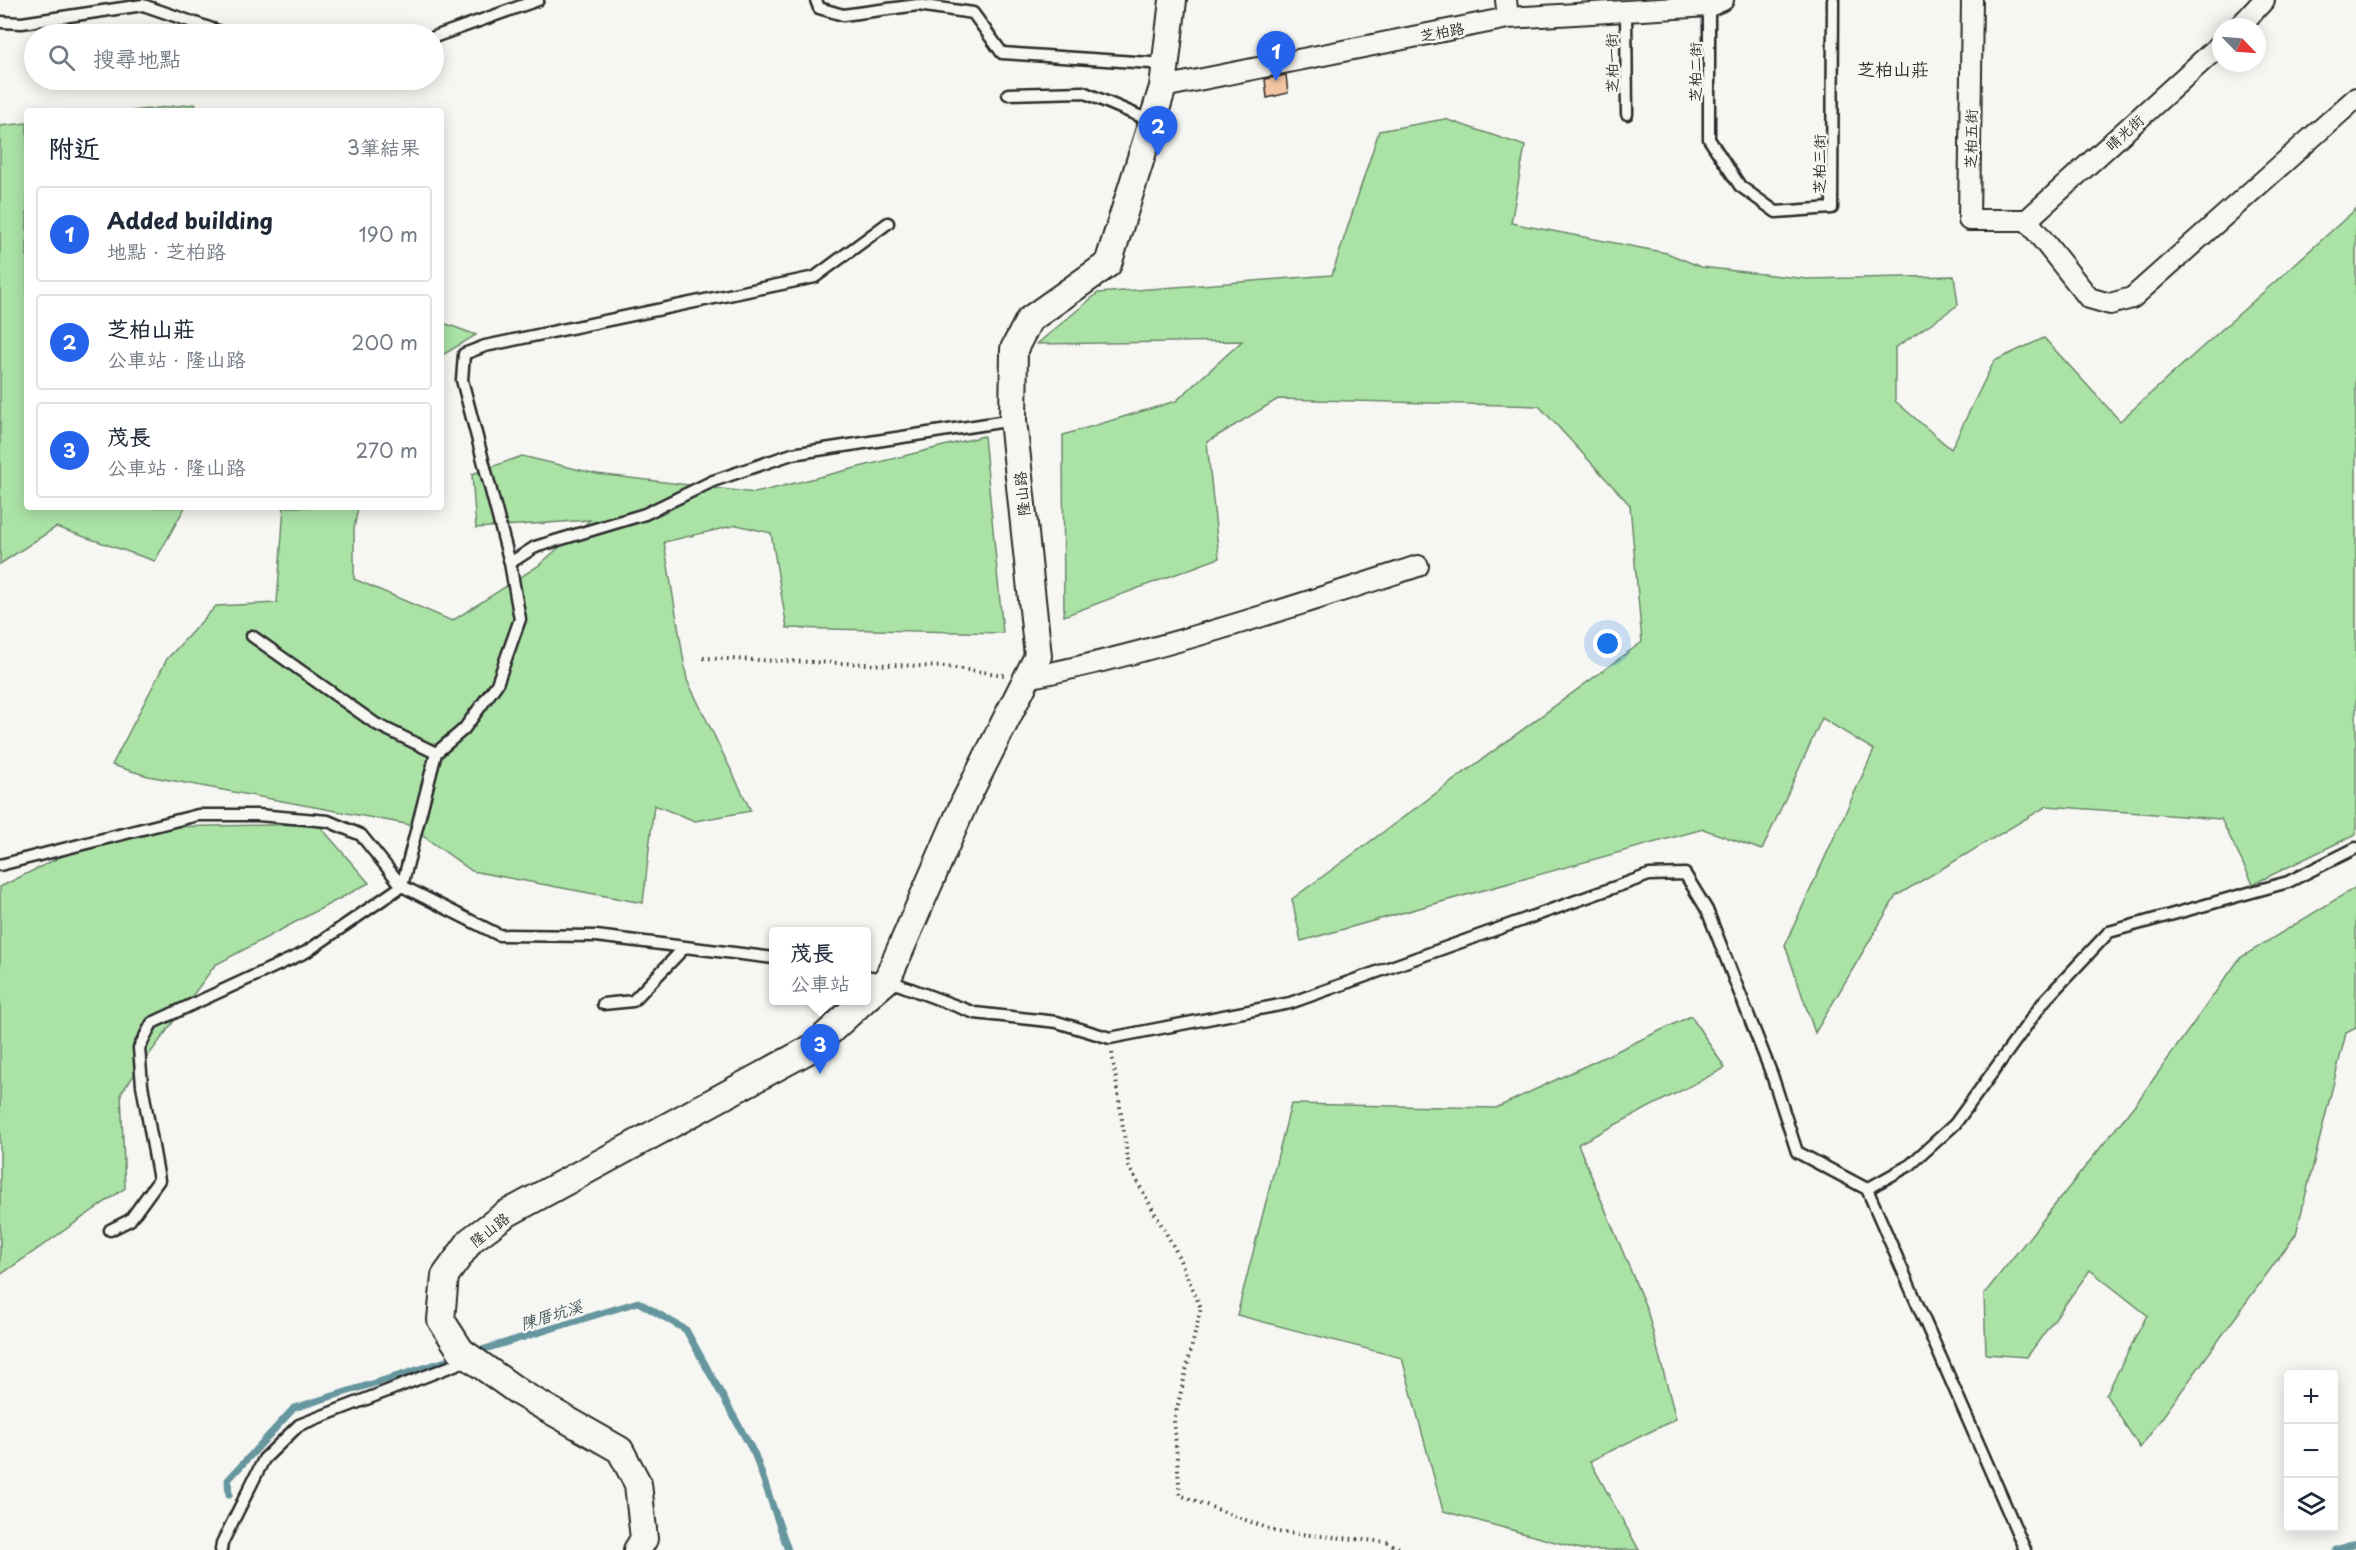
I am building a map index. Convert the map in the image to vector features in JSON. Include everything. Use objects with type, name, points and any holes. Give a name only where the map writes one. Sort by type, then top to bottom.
[{"type":"street","name":"隆山路","points":[[877,978],[1038,656],[1013,420],[1014,349],[1029,320],[1108,264],[1153,122],[1165,76],[1173,0]]},
{"type":"street","name":"芝柏五街","points":[[1972,0],[1969,220],[2027,220]]},
{"type":"street","points":[[2247,18],[2264,0]]},
{"type":"street","name":"芝柏路","points":[[1165,76],[1507,9],[1626,11],[1716,3]]},
{"type":"street","name":"晴光街","points":[[2027,220],[2212,52]]},
{"type":"street","points":[[2027,220],[2089,298],[2110,304],[2132,298],[2356,98]]},
{"type":"street","points":[[1027,678],[1094,665],[1233,626],[1418,566]]},
{"type":"street","name":"隆山路","points":[[642,1546],[638,1484],[620,1450],[520,1393],[467,1356],[441,1320],[445,1276],[471,1240],[506,1214],[812,1048],[859,1005]]},
{"type":"lane","points":[[444,34],[538,0]]},
{"type":"lane","points":[[816,0],[819,9],[843,15],[918,5],[973,13],[1002,52],[1165,76]]},
{"type":"lane","name":"芝柏三街","points":[[1709,139],[1740,186],[1776,212],[1832,208],[1833,0]]},
{"type":"lane","name":"芝柏二街","points":[[1709,139],[1716,3]]},
{"type":"lane","points":[[0,21],[22,22],[143,5],[198,24]]},
{"type":"lane","name":"芝柏一街","points":[[1626,11],[1627,114]]},
{"type":"lane","points":[[1008,94],[1083,92],[1153,122]]},
{"type":"lane","points":[[110,1230],[130,1220],[159,1180],[142,1085],[139,1048],[152,1023],[306,952],[402,886],[436,753],[464,729],[497,684],[520,619],[510,563],[462,380],[464,354],[485,346],[815,277],[888,223]]},
{"type":"lane","points":[[510,563],[535,547],[645,514],[713,481],[792,454],[1013,420]]},
{"type":"lane","points":[[252,636],[376,724],[436,753]]},
{"type":"lane","points":[[0,865],[198,815],[258,815],[328,821],[361,835],[402,886],[499,935],[596,936],[769,957]]},
{"type":"lane","points":[[1867,1189],[1910,1165],[1955,1124],[2045,1000],[2109,932],[2288,882],[2356,848]]},
{"type":"lane","points":[[877,978],[975,1013],[1057,1022],[1110,1038],[1290,1003],[1649,875],[1685,874],[1707,910],[1772,1075],[1797,1152],[1867,1189],[2025,1550]]},
{"type":"lane","points":[[603,1004],[633,1001],[685,947]]},
{"type":"lane","points":[[221,1550],[222,1543],[264,1459],[299,1425],[467,1356]]},
{"type":"path","points":[[703,658],[947,667],[1027,678]]},
{"type":"path","points":[[1110,1038],[1129,1167],[1175,1249],[1202,1308],[1174,1421],[1180,1495],[1277,1532],[1387,1542],[1403,1550]]},
{"type":"green space","points":[[195,104],[197,108],[158,108]]},
{"type":"green space","points":[[1445,119],[1525,146],[1511,223],[1667,253],[1701,267],[1807,279],[1954,276],[1958,305],[1895,348],[1895,401],[1951,449],[1994,361],[2044,338],[2120,421],[2356,209],[2356,834],[2253,884],[2221,819],[2047,806],[1896,896],[1815,1033],[1785,945],[1874,750],[1822,718],[1762,850],[1703,829],[1301,941],[1292,899],[1642,642],[1630,505],[1539,406],[1278,399],[1207,442],[1219,558],[1064,616],[1063,435],[1176,401],[1242,341],[1037,344],[1098,293],[1332,275],[1379,131]]},
{"type":"green space","points":[[24,123],[24,510],[183,510],[155,561],[56,527],[0,564],[0,126]]},
{"type":"green space","points":[[444,323],[476,335],[444,354]]},
{"type":"green space","points":[[984,436],[1003,633],[787,628],[771,533],[737,525],[664,542],[687,680],[751,811],[695,821],[654,805],[643,903],[472,871],[406,824],[148,776],[112,765],[167,659],[216,606],[277,603],[284,510],[357,510],[354,529],[354,579],[452,621],[538,566],[590,520],[476,528],[472,474],[522,456],[597,474],[755,493]]},
{"type":"green space","points":[[318,824],[369,883],[215,965],[121,1093],[125,1188],[0,1275],[0,887],[118,828]]},
{"type":"green space","points":[[2356,887],[2356,1028],[2346,1033],[2296,1234],[2140,1448],[2106,1395],[2147,1315],[2090,1270],[2027,1357],[1986,1354],[1984,1294],[2140,1098],[2240,958]]},
{"type":"green space","points":[[1691,1016],[1725,1068],[1578,1144],[1647,1310],[1676,1419],[1590,1461],[1639,1550],[1584,1550],[1443,1511],[1402,1358],[1237,1315],[1291,1104],[1496,1108]]},
{"type":"building","points":[[1286,75],[1288,93],[1267,98],[1265,79]]},
{"type":"waterway","name":"陳厝坑溪","points":[[475,1352],[638,1302],[686,1330],[755,1455],[788,1550]]},
{"type":"waterway","name":"陳厝坑溪","points":[[229,1495],[228,1480],[294,1408],[459,1357]]},
{"type":"waterway","name":"陳厝坑溪","points":[[2336,1550],[2356,1543]]},
{"type":"place","name":"Added building","points":[[1276,81]]},
{"type":"place","name":"芝柏山莊","points":[[1158,156]]},
{"type":"place","name":"茂長","points":[[820,1074]]},
{"type":"district","name":"芝柏山莊","points":[[1893,68]]}]
